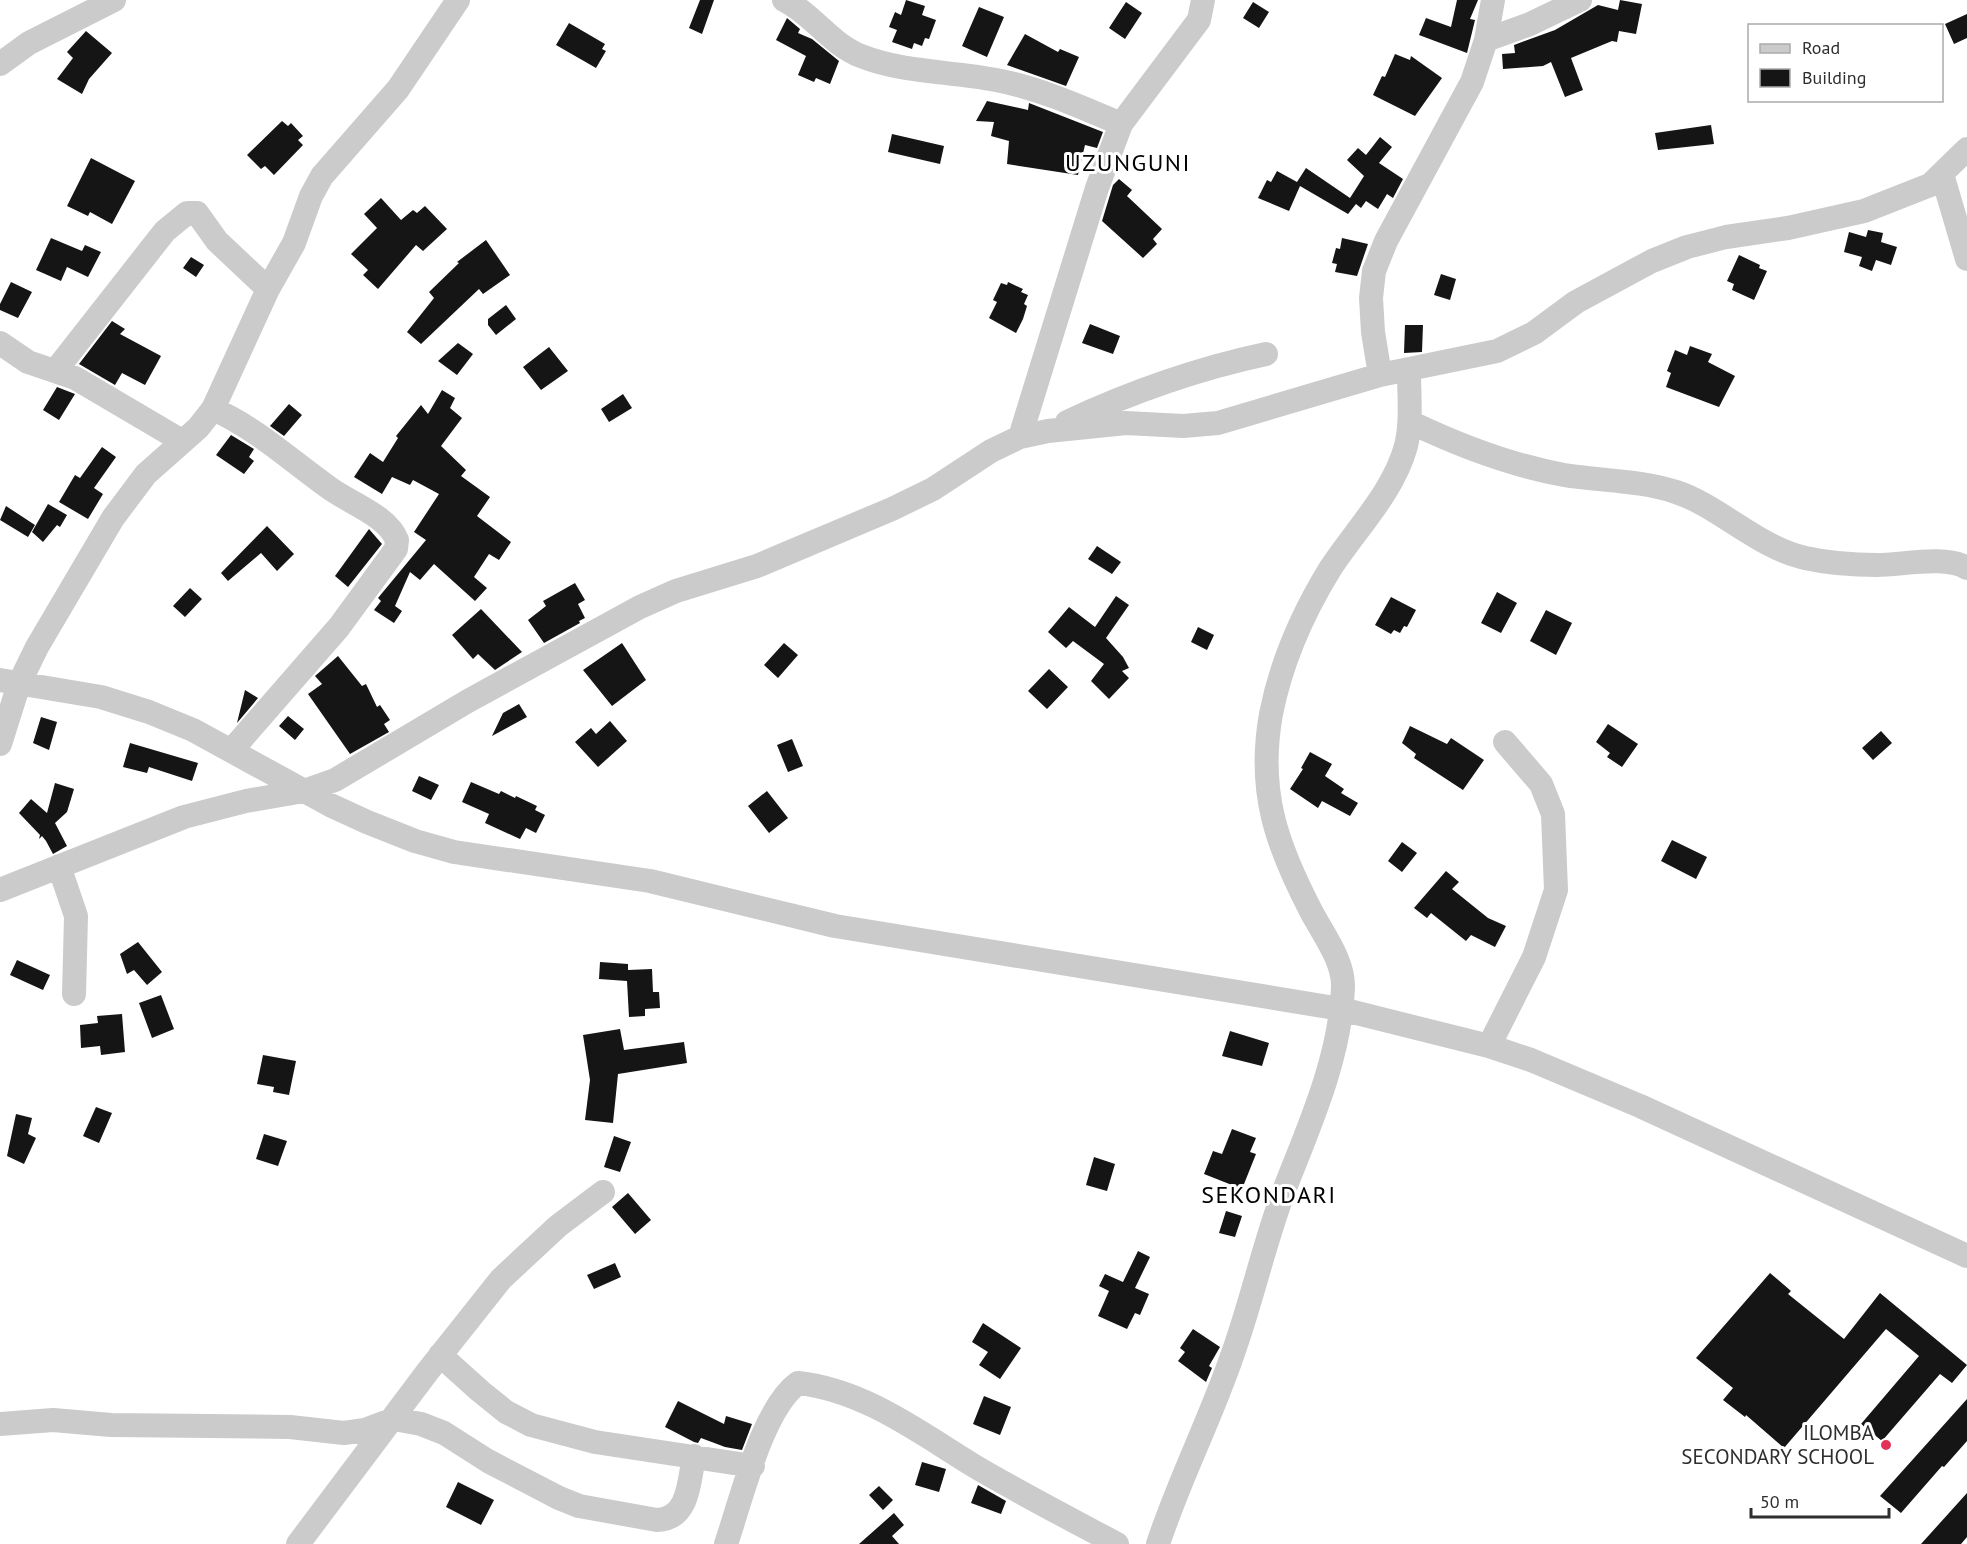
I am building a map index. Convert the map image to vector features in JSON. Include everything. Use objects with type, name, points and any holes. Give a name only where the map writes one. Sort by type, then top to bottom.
[{"type":"street","points":[[0,63],[29,43],[114,0]]},
{"type":"street","points":[[0,744],[9,682],[113,518],[146,474],[207,419],[268,289],[294,243],[310,196],[322,176],[398,89],[458,0]]},
{"type":"street","points":[[784,0],[806,13],[843,48],[863,57],[919,70],[1007,82],[1121,124]]},
{"type":"street","points":[[1020,437],[1097,188],[1121,124],[1198,20],[1203,0]]},
{"type":"street","points":[[1380,375],[1373,332],[1371,298],[1374,271],[1386,241],[1472,82],[1486,40],[1493,0]]},
{"type":"street","points":[[1486,40],[1530,24],[1580,0]]},
{"type":"street","points":[[0,890],[184,817],[246,801],[304,791],[361,766],[468,701],[640,607],[687,587],[757,566],[892,509],[933,489],[991,451],[1020,437],[1048,431],[1126,423],[1183,426],[1218,423],[1380,375],[1409,371],[1497,351],[1516,343],[1576,302],[1631,270],[1687,247],[1864,211],[1947,181],[1967,149]]},
{"type":"street","points":[[1947,181],[1967,259]]},
{"type":"street","points":[[56,370],[165,231],[188,213],[197,213],[222,246],[268,289]]},
{"type":"street","points":[[0,343],[28,362],[75,378],[182,441]]},
{"type":"street","points":[[1048,431],[1142,389],[1204,368],[1266,354]]},
{"type":"street","points":[[1158,1544],[1231,1358],[1284,1190],[1312,1124],[1330,1062],[1341,1009],[1341,968],[1299,889],[1280,846],[1268,805],[1266,759],[1270,726],[1289,647],[1330,570],[1374,508],[1396,471],[1406,447],[1410,422],[1409,371]]},
{"type":"street","points":[[213,409],[246,425],[334,492],[381,520],[397,540],[396,549],[339,627],[231,751]]},
{"type":"street","points":[[1410,422],[1458,446],[1520,467],[1578,477],[1644,483],[1678,492],[1740,529],[1803,557],[1878,565],[1949,563],[1967,568]]},
{"type":"street","points":[[9,682],[101,697],[149,712],[193,730],[304,791],[367,822],[415,841],[454,852],[650,881],[835,927],[1341,1009],[1489,1046],[1531,1060],[1640,1106],[1967,1256]]},
{"type":"street","points":[[1489,1046],[1534,957],[1556,890],[1553,814],[1541,784],[1505,742]]},
{"type":"street","points":[[58,866],[76,916],[74,994]]},
{"type":"street","points":[[298,1544],[440,1355],[501,1279],[558,1226],[603,1192]]},
{"type":"street","points":[[440,1355],[506,1412],[531,1425],[595,1442],[753,1466]]},
{"type":"street","points":[[726,1544],[769,1417],[787,1391],[798,1383],[824,1386],[868,1403],[1033,1499],[1117,1544]]},
{"type":"street","points":[[0,1424],[53,1420],[111,1425],[290,1427],[344,1433],[365,1431],[394,1419],[421,1424],[444,1432],[488,1461],[579,1506],[657,1520],[669,1520],[678,1514],[685,1501],[694,1456]]},
{"type":"building","points":[[700,0],[714,0],[702,34],[689,28]]},
{"type":"building","points":[[906,0],[925,6],[922,15],[936,20],[929,39],[925,38],[922,46],[914,43],[912,49],[892,42],[897,30],[889,27],[895,12],[901,15]]},
{"type":"building","points":[[1457,0],[1478,0],[1470,19],[1475,20],[1467,53],[1419,35],[1426,18],[1451,27]]},
{"type":"building","points":[[1620,0],[1642,4],[1636,34],[1619,31],[1617,42],[1612,41],[1571,58],[1583,90],[1565,97],[1551,62],[1543,66],[1503,69],[1502,54],[1515,53],[1514,45],[1555,30],[1598,5],[1618,10]]},
{"type":"building","points":[[1126,2],[1142,13],[1125,39],[1109,28]]},
{"type":"building","points":[[1253,2],[1269,12],[1259,28],[1243,18]]},
{"type":"building","points":[[979,7],[1004,17],[987,57],[962,46]]},
{"type":"building","points":[[1967,14],[1967,38],[1954,44],[1945,24]]},
{"type":"building","points":[[787,18],[800,29],[798,33],[812,39],[839,61],[830,84],[816,78],[814,82],[798,75],[806,56],[776,40]]},
{"type":"building","points":[[569,23],[605,44],[602,49],[606,51],[596,68],[556,45]]},
{"type":"building","points":[[86,31],[112,53],[89,79],[82,94],[57,79],[73,58],[67,52]]},
{"type":"building","points":[[1025,34],[1058,52],[1060,49],[1079,57],[1066,86],[1007,65]]},
{"type":"building","points":[[1395,54],[1410,60],[1411,56],[1442,78],[1415,116],[1373,95],[1382,76],[1385,77]]},
{"type":"building","points":[[987,101],[1028,110],[1029,103],[1103,132],[1097,148],[1085,145],[1078,175],[1007,164],[1009,141],[991,136],[994,122],[976,121]]},
{"type":"building","points":[[282,121],[288,126],[291,123],[303,136],[298,140],[303,145],[274,175],[265,166],[261,169],[247,155]]},
{"type":"building","points":[[1711,125],[1714,144],[1658,150],[1655,133]]},
{"type":"building","points":[[892,134],[944,146],[940,164],[888,152]]},
{"type":"building","points":[[1380,137],[1392,147],[1379,163],[1403,179],[1393,198],[1387,194],[1378,209],[1366,201],[1361,208],[1356,204],[1348,214],[1300,186],[1289,211],[1258,198],[1267,180],[1271,182],[1277,171],[1297,182],[1306,168],[1350,198],[1364,176],[1347,160],[1358,148],[1366,155]]},
{"type":"building","points":[[91,158],[135,181],[112,224],[90,212],[88,216],[67,206]]},
{"type":"building","points":[[1119,179],[1132,190],[1127,196],[1162,229],[1153,239],[1157,244],[1143,258],[1102,221],[1113,185]]},
{"type":"building","points":[[381,198],[401,220],[413,210],[417,213],[425,206],[447,229],[423,251],[416,245],[378,289],[363,275],[368,270],[351,254],[377,228],[364,214]]},
{"type":"building","points":[[1868,230],[1883,233],[1881,242],[1897,247],[1891,265],[1876,260],[1872,271],[1859,266],[1862,257],[1844,252],[1849,232],[1866,237]]},
{"type":"building","points":[[51,238],[82,251],[85,245],[101,252],[88,277],[67,267],[61,281],[36,270]]},
{"type":"building","points":[[1342,238],[1368,244],[1357,276],[1335,272],[1337,264],[1332,263],[1336,248],[1340,249]]},
{"type":"building","points":[[486,240],[510,275],[483,294],[479,289],[421,344],[407,332],[434,298],[429,292],[459,263],[457,262]]},
{"type":"building","points":[[1739,255],[1767,271],[1754,300],[1732,290],[1734,284],[1727,281]]},
{"type":"building","points":[[191,257],[204,265],[196,277],[183,268]]},
{"type":"building","points":[[1441,274],[1456,279],[1450,300],[1434,295]]},
{"type":"building","points":[[11,282],[32,292],[18,318],[0,310],[0,304]]},
{"type":"building","points":[[1008,282],[1023,289],[1021,292],[1028,295],[1024,304],[1027,306],[1023,319],[1016,333],[989,318],[997,302],[993,300],[1001,283],[1007,285]]},
{"type":"building","points":[[506,305],[516,319],[496,335],[488,325],[488,319]]},
{"type":"building","points":[[112,321],[125,329],[120,334],[161,356],[145,385],[122,373],[115,385],[79,364]]},
{"type":"building","points":[[1090,324],[1120,336],[1113,354],[1082,343]]},
{"type":"building","points":[[1405,325],[1423,325],[1422,352],[1404,353]]},
{"type":"building","points":[[458,343],[473,354],[457,375],[438,361]]},
{"type":"building","points":[[1690,346],[1712,354],[1708,362],[1735,376],[1719,407],[1666,387],[1671,373],[1667,371],[1675,350],[1687,355]]},
{"type":"building","points":[[549,347],[568,371],[541,390],[523,367]]},
{"type":"building","points":[[57,387],[75,394],[59,420],[43,410]]},
{"type":"building","points":[[442,390],[455,398],[450,408],[462,418],[441,446],[466,470],[461,476],[490,497],[477,516],[511,542],[499,560],[489,554],[474,577],[487,588],[475,601],[434,564],[420,580],[410,572],[395,606],[402,611],[394,623],[374,610],[381,601],[378,598],[426,540],[414,532],[439,494],[413,480],[410,485],[392,477],[382,494],[354,477],[370,453],[383,462],[398,438],[396,436],[421,405],[428,414]]},
{"type":"building","points":[[623,394],[632,408],[609,422],[601,409]]},
{"type":"building","points":[[289,404],[302,415],[284,436],[270,426]]},
{"type":"building","points":[[231,435],[254,449],[249,457],[254,461],[244,474],[216,455]]},
{"type":"building","points":[[102,447],[116,457],[94,488],[103,494],[88,519],[59,502],[75,475],[80,478]]},
{"type":"building","points":[[48,504],[67,515],[60,527],[57,525],[43,542],[32,532]]},
{"type":"building","points":[[6,506],[35,525],[28,537],[0,520]]},
{"type":"building","points":[[267,526],[294,554],[277,571],[261,553],[228,581],[221,573]]},
{"type":"building","points":[[369,529],[382,544],[348,587],[335,576]]},
{"type":"building","points":[[1097,546],[1121,562],[1112,574],[1088,559]]},
{"type":"building","points":[[575,583],[585,600],[578,604],[585,618],[544,643],[528,620],[546,606],[543,601]]},
{"type":"building","points":[[190,588],[202,599],[185,617],[173,606]]},
{"type":"building","points":[[1497,592],[1517,603],[1501,633],[1481,623]]},
{"type":"building","points":[[1116,596],[1129,605],[1106,638],[1123,657],[1129,668],[1122,671],[1129,678],[1109,699],[1091,681],[1104,664],[1073,641],[1066,648],[1048,632],[1069,607],[1095,627]]},
{"type":"building","points":[[1391,597],[1416,610],[1407,627],[1404,626],[1400,633],[1394,630],[1391,634],[1375,625]]},
{"type":"building","points":[[481,609],[522,652],[495,670],[478,654],[473,659],[452,635]]},
{"type":"building","points":[[1546,610],[1572,623],[1556,655],[1530,641]]},
{"type":"building","points":[[1198,627],[1214,635],[1207,650],[1191,642]]},
{"type":"building","points":[[622,643],[646,680],[612,706],[583,670]]},
{"type":"building","points":[[784,643],[798,655],[778,678],[764,665]]},
{"type":"building","points":[[338,656],[362,686],[366,684],[377,707],[380,705],[390,720],[384,724],[389,732],[350,754],[308,694],[322,684],[315,676]]},
{"type":"building","points":[[1049,669],[1068,687],[1047,709],[1028,691]]},
{"type":"building","points":[[245,690],[258,698],[237,723]]},
{"type":"building","points":[[519,704],[527,717],[492,736],[503,713]]},
{"type":"building","points":[[288,716],[304,729],[295,740],[279,726]]},
{"type":"building","points":[[41,717],[57,722],[49,750],[33,743]]},
{"type":"building","points":[[610,721],[627,741],[598,767],[575,742],[591,728],[596,734]]},
{"type":"building","points":[[1608,724],[1638,744],[1622,767],[1607,757],[1610,753],[1596,742]]},
{"type":"building","points":[[1410,726],[1447,744],[1451,738],[1484,760],[1463,790],[1414,758],[1416,754],[1402,743]]},
{"type":"building","points":[[1881,731],[1892,743],[1873,760],[1862,748]]},
{"type":"building","points":[[792,739],[803,766],[788,772],[777,745]]},
{"type":"building","points":[[130,743],[198,763],[192,781],[149,767],[147,773],[123,767]]},
{"type":"building","points":[[1310,752],[1332,764],[1325,776],[1344,789],[1341,793],[1358,803],[1350,816],[1322,801],[1318,808],[1290,789],[1303,769],[1301,768]]},
{"type":"building","points":[[419,776],[439,785],[431,800],[412,791]]},
{"type":"building","points":[[471,782],[499,794],[501,791],[515,798],[516,796],[537,806],[535,810],[545,815],[536,833],[526,828],[520,839],[485,823],[489,814],[462,802]]},
{"type":"building","points":[[55,783],[74,789],[67,812],[55,823],[67,846],[53,854],[42,836],[39,839],[40,835],[19,813],[31,799],[47,813]]},
{"type":"building","points":[[767,791],[788,818],[769,833],[748,806]]},
{"type":"building","points":[[1672,840],[1707,857],[1696,879],[1661,861]]},
{"type":"building","points":[[1402,842],[1417,853],[1402,872],[1388,861]]},
{"type":"building","points":[[1446,871],[1459,882],[1452,889],[1488,918],[1506,926],[1495,947],[1471,935],[1466,941],[1431,913],[1427,918],[1414,908]]},
{"type":"building","points":[[138,942],[162,972],[147,985],[134,970],[127,974],[120,954]]},
{"type":"building","points":[[17,960],[50,975],[43,990],[10,975]]},
{"type":"building","points":[[600,962],[628,964],[628,970],[652,969],[653,992],[659,992],[660,1008],[645,1009],[645,1016],[629,1017],[627,981],[599,979]]},
{"type":"building","points":[[161,995],[174,1029],[152,1038],[139,1003]]},
{"type":"building","points":[[122,1014],[125,1052],[101,1055],[100,1046],[81,1048],[80,1025],[98,1023],[97,1016]]},
{"type":"building","points":[[620,1029],[624,1050],[684,1042],[687,1063],[618,1074],[613,1123],[585,1120],[590,1080],[583,1035]]},
{"type":"building","points":[[1230,1031],[1269,1043],[1262,1066],[1222,1056]]},
{"type":"building","points":[[263,1055],[296,1061],[289,1095],[273,1092],[274,1087],[257,1084]]},
{"type":"building","points":[[96,1107],[112,1113],[99,1143],[83,1136]]},
{"type":"building","points":[[16,1114],[32,1118],[28,1134],[36,1138],[24,1164],[7,1156]]},
{"type":"building","points":[[1232,1129],[1256,1138],[1250,1152],[1256,1154],[1242,1189],[1204,1174],[1213,1151],[1222,1154]]},
{"type":"building","points":[[264,1134],[287,1141],[278,1166],[256,1159]]},
{"type":"building","points":[[614,1136],[631,1142],[620,1172],[604,1167]]},
{"type":"building","points":[[1094,1157],[1115,1164],[1107,1191],[1086,1185]]},
{"type":"building","points":[[628,1193],[651,1220],[635,1234],[612,1207]]},
{"type":"building","points":[[1226,1211],[1242,1216],[1235,1237],[1219,1233]]},
{"type":"building","points":[[1138,1251],[1150,1257],[1135,1288],[1149,1294],[1140,1315],[1135,1313],[1127,1329],[1098,1316],[1109,1291],[1099,1286],[1105,1274],[1123,1282]]},
{"type":"building","points":[[615,1263],[621,1277],[594,1289],[587,1275]]},
{"type":"building","points":[[1770,1273],[1791,1291],[1788,1294],[1844,1339],[1880,1293],[1967,1365],[1952,1383],[1940,1374],[1882,1441],[1861,1424],[1919,1356],[1886,1329],[1784,1448],[1746,1415],[1745,1417],[1723,1400],[1733,1388],[1696,1358]]},
{"type":"building","points":[[983,1323],[1021,1348],[1000,1379],[979,1365],[988,1352],[972,1342]]},
{"type":"building","points":[[1193,1329],[1220,1347],[1209,1366],[1212,1368],[1206,1382],[1178,1361],[1185,1352],[1180,1348]]},
{"type":"building","points":[[984,1396],[1011,1407],[1000,1435],[973,1424]]},
{"type":"building","points":[[1967,1399],[1967,1441],[1901,1513],[1880,1496]]},
{"type":"building","points":[[678,1401],[724,1424],[726,1416],[752,1424],[742,1450],[725,1447],[701,1438],[698,1443],[694,1442],[665,1427]]},
{"type":"building","points":[[922,1462],[946,1469],[939,1492],[915,1485]]},
{"type":"building","points":[[458,1482],[494,1500],[481,1525],[446,1507]]},
{"type":"building","points":[[978,1485],[1006,1501],[1001,1514],[971,1503]]},
{"type":"building","points":[[879,1486],[893,1500],[883,1510],[869,1495]]},
{"type":"building","points":[[1967,1493],[1967,1537],[1961,1544],[1921,1544]]},
{"type":"building","points":[[894,1513],[904,1525],[892,1536],[899,1544],[859,1544]]},
{"type":"place","name":"ILOMBA SECONDARY SCHOOL","points":[[1886,1445]]},
{"type":"district","name":"UZUNGUNI","points":[[1128,163]]},
{"type":"district","name":"SEKONDARI","points":[[1269,1195]]}]
